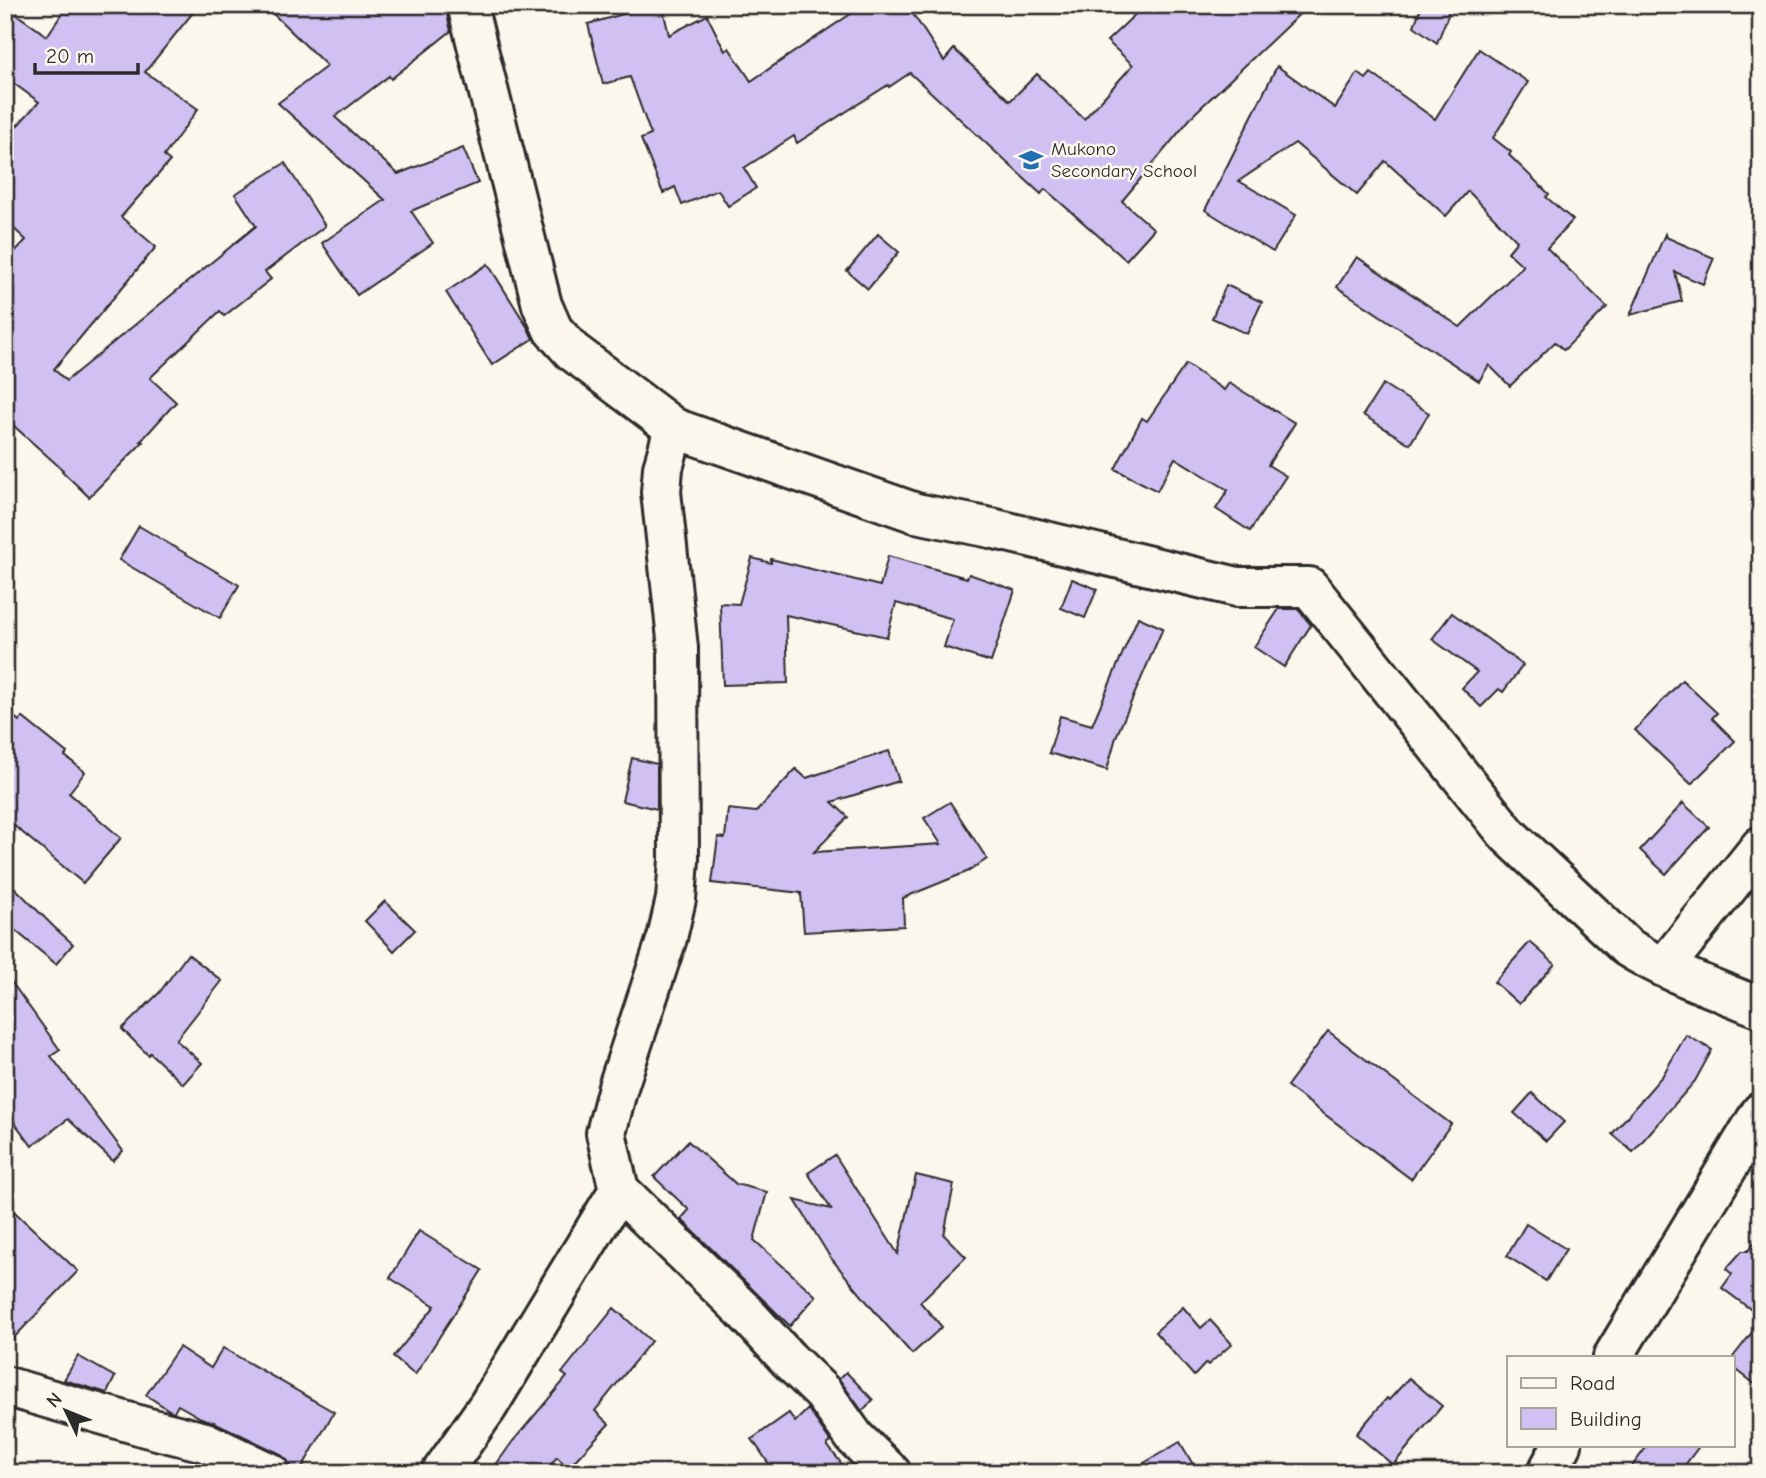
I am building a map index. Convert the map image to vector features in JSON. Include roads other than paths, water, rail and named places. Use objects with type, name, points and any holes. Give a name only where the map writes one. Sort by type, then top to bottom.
[{"type":"street","points":[[467,5],[542,305],[553,330],[572,351],[674,428],[916,513],[991,528],[1237,587],[1309,587],[1508,835],[1627,947],[1646,959],[1761,1008]]},
{"type":"street","points":[[674,428],[663,468],[662,492],[678,648],[679,860],[676,899],[667,938],[618,1087],[606,1133],[619,1190],[743,1310],[823,1393],[855,1438],[891,1473]]},
{"type":"street","points":[[1664,967],[1761,846]]},
{"type":"street","points":[[1614,1356],[1761,1112]]},
{"type":"street","points":[[441,1473],[488,1406],[619,1190]]},
{"type":"street","points":[[5,1386],[205,1442],[270,1473]]},
{"type":"street","points":[[1547,1473],[1561,1446]]},
{"type":"place","name":"Mukono Secondary School","points":[[1031,160]]}]
